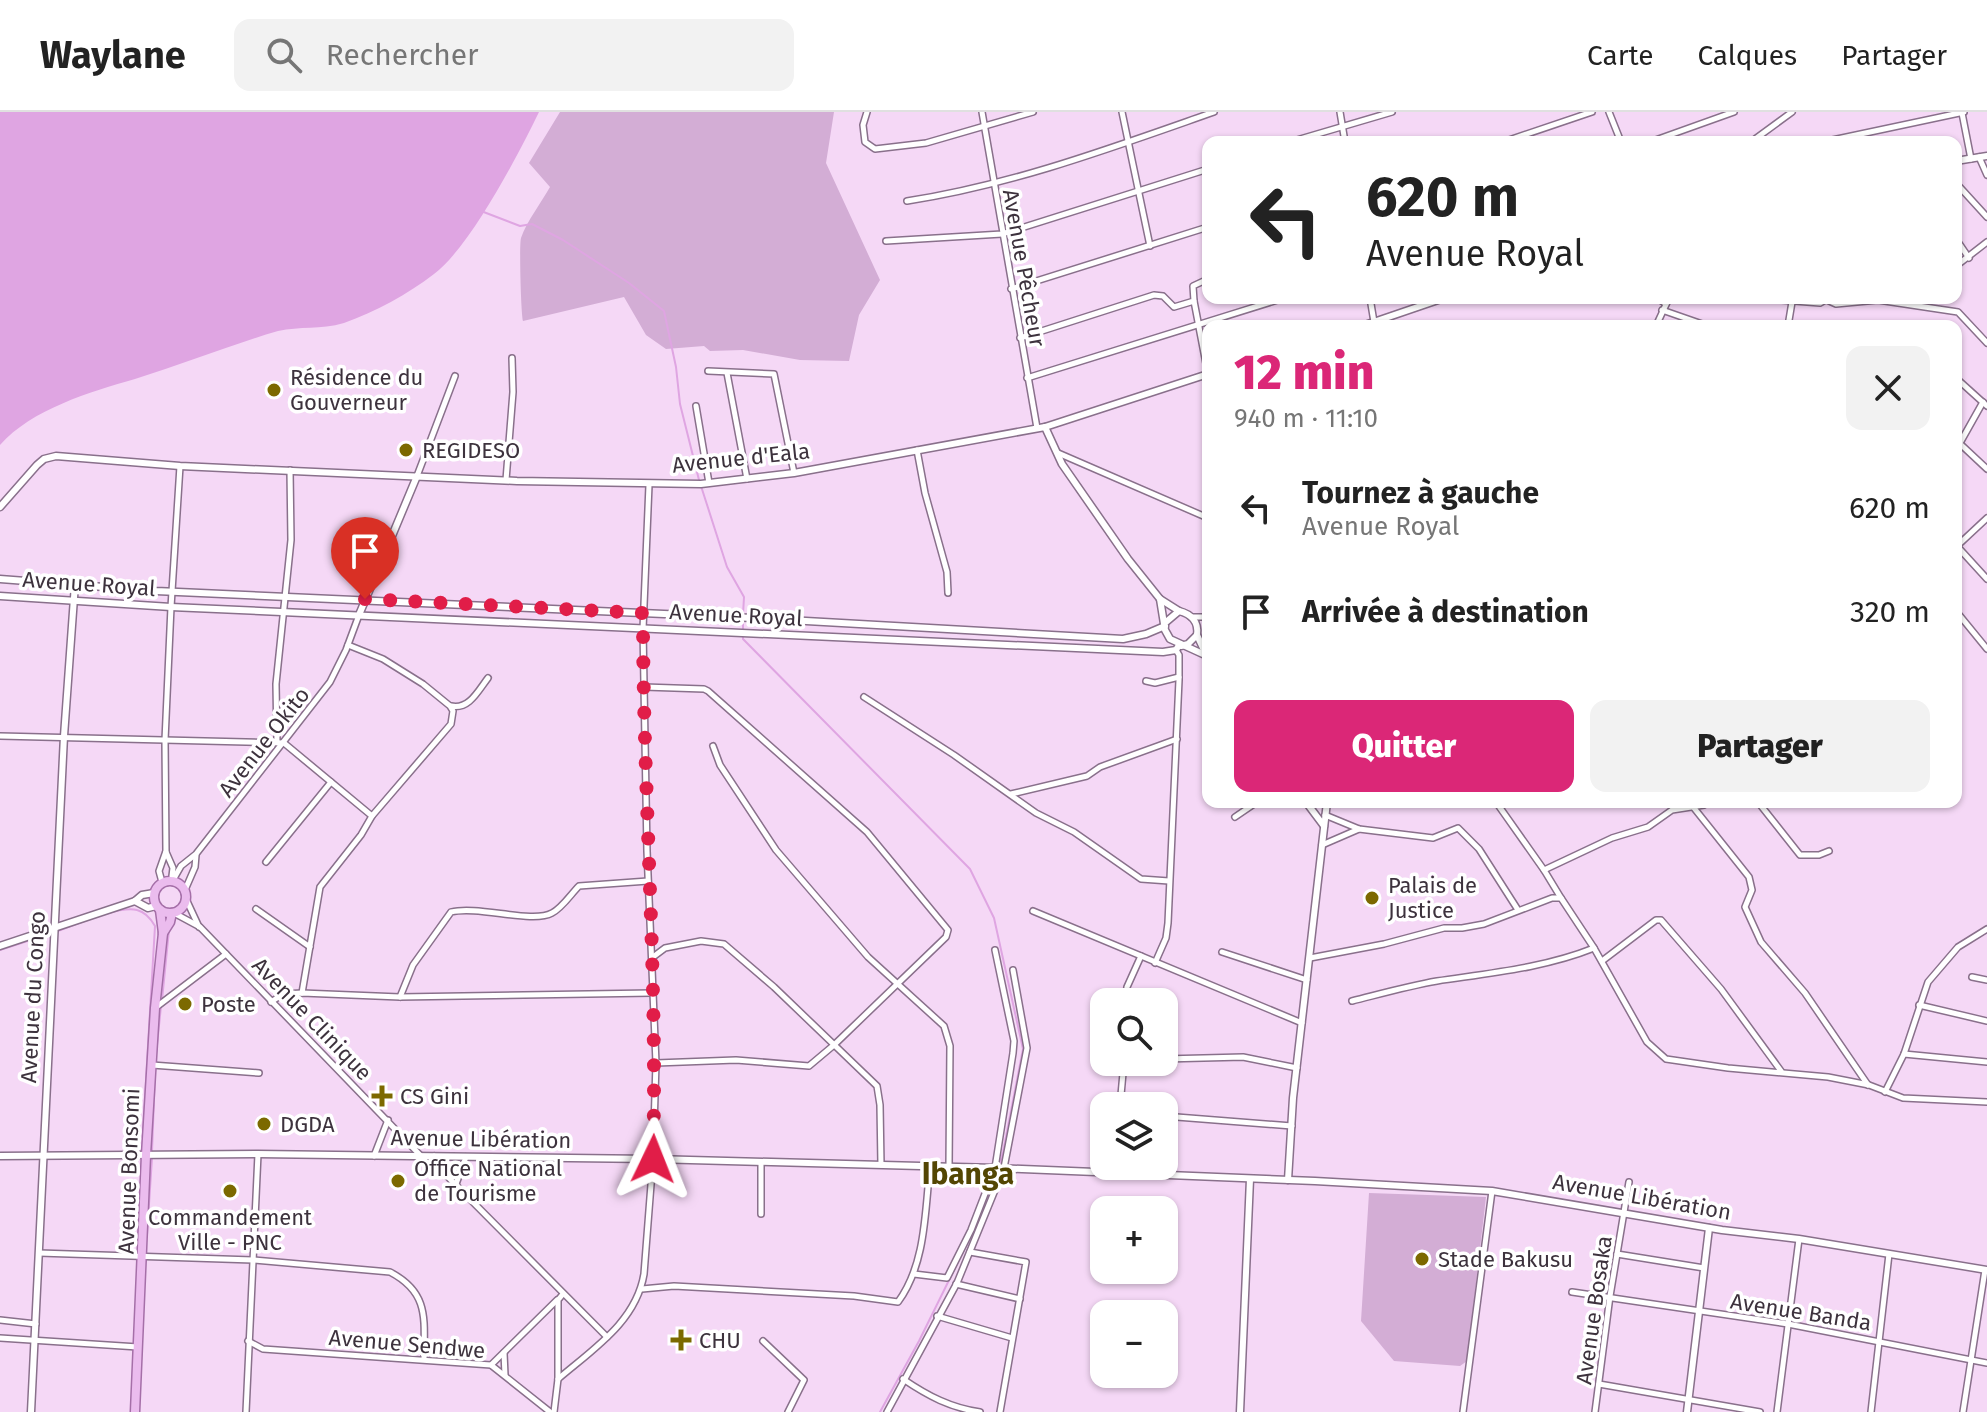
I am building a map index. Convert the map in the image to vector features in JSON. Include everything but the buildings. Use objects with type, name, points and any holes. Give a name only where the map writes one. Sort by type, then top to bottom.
[{"type":"main road","points":[[169,881],[186,894],[182,907],[173,913],[158,908],[154,893],[169,881]]},
{"type":"main road","name":"Avenue Bonsomi","points":[[135,1412],[151,1065],[163,933],[158,908]]},
{"type":"main road","name":"Avenue Bonsomi","points":[[163,933],[173,913]]},
{"type":"street","points":[[867,112],[863,125],[865,142],[875,149],[926,143],[1033,112]]},
{"type":"street","name":"Avenue Pêcheur","points":[[982,112],[1027,378],[1041,428]]},
{"type":"street","points":[[1122,112],[1150,246]]},
{"type":"street","points":[[907,201],[994,184],[1127,143],[1214,112]]},
{"type":"street","points":[[1340,112],[1344,136]]},
{"type":"street","points":[[1313,136],[1392,112]]},
{"type":"street","points":[[1521,136],[1592,112]]},
{"type":"street","points":[[1609,112],[1619,136]]},
{"type":"street","points":[[1667,136],[1734,112]]},
{"type":"street","points":[[1759,136],[1792,112]]},
{"type":"street","points":[[1851,136],[1963,112],[1975,158],[1987,175]]},
{"type":"street","points":[[1962,160],[1987,156]]},
{"type":"street","points":[[886,241],[1002,234],[1202,171]]},
{"type":"street","points":[[1962,190],[1987,217]]},
{"type":"street","points":[[1011,289],[1202,229]]},
{"type":"street","points":[[1962,262],[1987,242]]},
{"type":"street","points":[[1962,248],[1969,258]]},
{"type":"street","points":[[1202,282],[1193,286],[1202,345]]},
{"type":"street","points":[[1020,338],[1154,295],[1159,294],[1174,307],[1194,301]]},
{"type":"street","points":[[1214,320],[1265,304]]},
{"type":"street","points":[[1386,320],[1428,304]]},
{"type":"street","points":[[1666,304],[1697,320]]},
{"type":"street","points":[[1905,304],[1958,312],[1987,343]]},
{"type":"street","points":[[1027,378],[1202,324]]},
{"type":"street","points":[[506,480],[513,392],[512,358]]},
{"type":"street","points":[[708,371],[774,374],[794,473]]},
{"type":"street","points":[[727,373],[747,480]]},
{"type":"street","points":[[359,615],[455,376]]},
{"type":"street","name":"Avenue d'Eala","points":[[0,507],[37,465],[49,457],[180,466],[649,485],[747,480],[1041,428],[1202,376]]},
{"type":"street","points":[[1962,384],[1985,404],[1962,436]]},
{"type":"street","points":[[696,406],[706,484]]},
{"type":"street","points":[[1041,428],[1119,547],[1160,599],[1191,617],[1202,618]]},
{"type":"street","points":[[1962,444],[1986,464]]},
{"type":"street","points":[[917,450],[927,504],[947,572],[948,593]]},
{"type":"street","points":[[1057,453],[1202,515]]},
{"type":"street","points":[[166,851],[173,868],[169,881],[159,871],[166,851],[165,740],[180,466]]},
{"type":"street","points":[[281,742],[276,684],[291,540],[290,470]]},
{"type":"street","points":[[558,1379],[629,1314],[642,1289],[653,1159],[656,1063],[648,881],[643,629],[649,485]]},
{"type":"street","points":[[1962,541],[1987,518]]},
{"type":"street","points":[[1962,552],[1987,579]]},
{"type":"street","name":"Avenue Royal","points":[[0,579],[172,592],[739,617],[1123,639],[1146,634],[1165,624]]},
{"type":"street","name":"Avenue du Congo","points":[[31,1412],[64,736],[75,584]]},
{"type":"street","name":"Avenue Royal","points":[[0,596],[739,634],[1163,652],[1179,647]]},
{"type":"street","points":[[1160,599],[1170,639],[1179,647],[1202,655]]},
{"type":"street","points":[[1165,624],[1179,611]]},
{"type":"street","name":"Avenue Okito","points":[[169,881],[196,854],[330,682],[359,615]]},
{"type":"street","points":[[1191,617],[1202,644]]},
{"type":"street","points":[[1962,618],[1987,649]]},
{"type":"street","points":[[1179,647],[1188,644],[1202,626]]},
{"type":"street","points":[[348,645],[405,671],[450,706],[460,708],[467,704]]},
{"type":"street","points":[[1155,963],[1166,938],[1179,647]]},
{"type":"street","points":[[1146,681],[1155,683],[1179,677]]},
{"type":"street","points":[[302,993],[320,887],[372,816],[488,678]]},
{"type":"street","points":[[644,687],[708,691],[867,832],[891,857],[948,930],[946,937],[814,1063],[804,1067],[736,1060],[656,1063]]},
{"type":"street","points":[[864,697],[1048,820],[1074,832],[1141,879],[1169,881]]},
{"type":"street","points":[[450,706],[454,717],[451,724]]},
{"type":"street","points":[[0,736],[281,742],[372,816]]},
{"type":"street","points":[[1010,794],[1087,776],[1100,767],[1177,739]]},
{"type":"street","points":[[713,746],[720,765],[776,850],[852,940],[895,984],[937,1018],[947,1032],[950,1046],[949,1166]]},
{"type":"street","points":[[266,862],[331,782]]},
{"type":"street","points":[[1235,817],[1248,808]]},
{"type":"street","points":[[1310,808],[1324,826]]},
{"type":"street","points":[[1288,1180],[1297,1068],[1326,808]]},
{"type":"street","points":[[1500,808],[1594,948],[1647,1042],[1660,1055],[1676,1062],[1828,1077],[1869,1085],[1903,1098],[1987,1102]]},
{"type":"street","points":[[1544,870],[1612,838],[1648,827],[1672,810],[1694,808],[1749,877],[1752,890],[1745,907],[1761,942],[1805,993],[1869,1085]]},
{"type":"street","points":[[1763,808],[1800,855],[1819,855],[1829,851]]},
{"type":"street","points":[[1325,815],[1359,829],[1433,838],[1458,828],[1479,849],[1518,910]]},
{"type":"street","points":[[1321,846],[1359,829]]},
{"type":"street","name":"Avenue Okito","points":[[186,894],[196,854]]},
{"type":"street","points":[[400,997],[413,965],[451,912],[545,915],[558,908],[579,886],[648,881]]},
{"type":"street","points":[[0,946],[154,893]]},
{"type":"street","points":[[186,894],[200,927]]},
{"type":"street","points":[[1310,958],[1384,944],[1444,928],[1484,924],[1557,896]]},
{"type":"street","points":[[135,901],[148,908],[158,908]]},
{"type":"street","points":[[256,909],[310,947]]},
{"type":"street","points":[[1033,911],[1302,1023]]},
{"type":"street","name":"Avenue Clinique","points":[[173,913],[200,927],[420,1155]]},
{"type":"street","points":[[1602,961],[1656,920],[1661,920],[1721,989],[1782,1072]]},
{"type":"street","points":[[1884,1093],[1904,1054],[1928,982],[1958,947],[1987,929]]},
{"type":"street","points":[[651,941],[665,948]]},
{"type":"street","points":[[652,957],[665,948],[701,941],[724,944],[774,987],[872,1079],[879,1091],[881,1165]]},
{"type":"street","points":[[1352,1001],[1565,959],[1594,948]]},
{"type":"street","points":[[914,1274],[947,1278],[1000,1168],[1014,1041],[995,950]]},
{"type":"street","points":[[1222,952],[1307,980]]},
{"type":"street","points":[[155,1008],[226,954]]},
{"type":"street","points":[[1127,988],[1141,956]]},
{"type":"street","points":[[887,1412],[956,1284],[1000,1168],[1027,1048],[1013,970]]},
{"type":"street","points":[[1972,977],[1987,980]]},
{"type":"street","points":[[271,1002],[283,994],[302,993],[400,997],[652,993]]},
{"type":"street","points":[[1919,1005],[1987,1021]]},
{"type":"street","points":[[1762,1071],[1769,1053]]},
{"type":"street","points":[[1904,1054],[1987,1062]]},
{"type":"street","points":[[1178,1059],[1243,1057],[1297,1068]]},
{"type":"street","points":[[151,1065],[259,1073]]},
{"type":"street","points":[[1178,1117],[1292,1126]]},
{"type":"street","points":[[374,1156],[388,1120]]},
{"type":"street","points":[[246,1412],[258,1154]]},
{"type":"street","name":"Avenue Libération","points":[[0,1156],[420,1155],[1090,1170]]},
{"type":"street","points":[[434,1156],[443,1172],[607,1337]]},
{"type":"street","points":[[456,1184],[466,1157]]},
{"type":"street","points":[[761,1162],[761,1214]]},
{"type":"street","points":[[642,1289],[689,1286],[854,1296],[892,1303],[901,1299],[919,1258],[930,1166]]},
{"type":"street","name":"Avenue Libération","points":[[1178,1174],[1492,1191],[1986,1270]]},
{"type":"street","points":[[1240,1412],[1250,1179]]},
{"type":"street","name":"Avenue Bosaka","points":[[1595,1412],[1629,1182]]},
{"type":"street","points":[[1463,1412],[1492,1191]]},
{"type":"street","points":[[1687,1412],[1709,1228]]},
{"type":"street","points":[[1777,1412],[1799,1239]]},
{"type":"street","points":[[970,1252],[1026,1262],[1000,1412]]},
{"type":"street","points":[[39,1253],[253,1260],[390,1272],[414,1289],[424,1313],[424,1359]]},
{"type":"street","points":[[1871,1412],[1877,1340],[1890,1253]]},
{"type":"street","points":[[1617,1254],[1704,1268]]},
{"type":"street","points":[[1963,1412],[1986,1270]]},
{"type":"street","points":[[956,1284],[1020,1299]]},
{"type":"street","name":"Avenue Banda","points":[[1572,1292],[1788,1324],[1987,1363]]},
{"type":"street","points":[[491,1365],[563,1294]]},
{"type":"street","points":[[552,1412],[558,1379],[558,1300]]},
{"type":"street","points":[[937,1316],[1012,1338]]},
{"type":"street","points":[[0,1320],[36,1324]]},
{"type":"street","points":[[0,1338],[138,1347]]},
{"type":"street","name":"Avenue Sendwe","points":[[248,1341],[263,1349],[491,1365],[552,1412]]},
{"type":"street","points":[[763,1341],[804,1380],[788,1412]]},
{"type":"street","points":[[247,1358],[263,1349]]},
{"type":"street","points":[[504,1353],[505,1376]]},
{"type":"street","points":[[903,1379],[955,1408],[980,1412]]},
{"type":"street","points":[[1599,1384],[1760,1412]]},
{"type":"shaded area","points":[[0,112],[539,112],[492,199],[463,243],[434,274],[402,295],[344,323],[278,331],[81,396],[28,421],[0,445]]},
{"type":"shaded area","points":[[560,112],[834,112],[826,163],[880,280],[859,315],[849,361],[800,360],[743,350],[710,351],[704,346],[666,349],[646,335],[624,297],[523,321],[521,238],[550,187],[529,163]]},
{"type":"shaded area","name":"Stade Bakusu","points":[[1369,1193],[1486,1197],[1467,1361],[1460,1366],[1394,1361],[1361,1321]]},
{"type":"waterway","points":[[481,211],[520,226],[532,224],[563,240],[629,283],[664,311],[680,404],[699,480]]},
{"type":"waterway","points":[[701,486],[727,567],[744,597],[743,615]]},
{"type":"waterway","points":[[743,622],[743,639],[970,869],[994,918],[1023,1049],[1003,1152],[996,1178],[978,1218]]},
{"type":"waterway","points":[[58,931],[98,916],[129,909],[143,912],[155,926],[143,1131]]},
{"type":"waterway","points":[[162,1000],[169,930]]},
{"type":"waterway","points":[[0,950],[52,933]]},
{"type":"waterway","points":[[156,1055],[161,1006]]},
{"type":"waterway","points":[[152,1151],[155,1074]]},
{"type":"waterway","points":[[147,1235],[152,1158]]},
{"type":"waterway","points":[[880,1412],[955,1268]]},
{"type":"place","name":"Résidence du Gouverneur","points":[[274,390]]},
{"type":"place","name":"REGIDESO","points":[[406,450]]},
{"type":"place","name":"Palais de Justice","points":[[1372,898]]},
{"type":"place","name":"Poste","points":[[185,1004]]},
{"type":"place","name":"CS Gini","points":[[382,1096]]},
{"type":"place","name":"DGDA","points":[[264,1124]]},
{"type":"place","name":"Office National de Tourisme","points":[[398,1181]]},
{"type":"place","name":"Commandement Ville - PNC","points":[[230,1191]]},
{"type":"place","name":"Stade Bakusu","points":[[1422,1259]]},
{"type":"place","name":"CHU","points":[[681,1340]]},
{"type":"district","name":"Ibanga","points":[[968,1174]]},
{"type":"route","points":[[365,599],[643,613],[647,851],[656,1063],[653,1159]]}]
